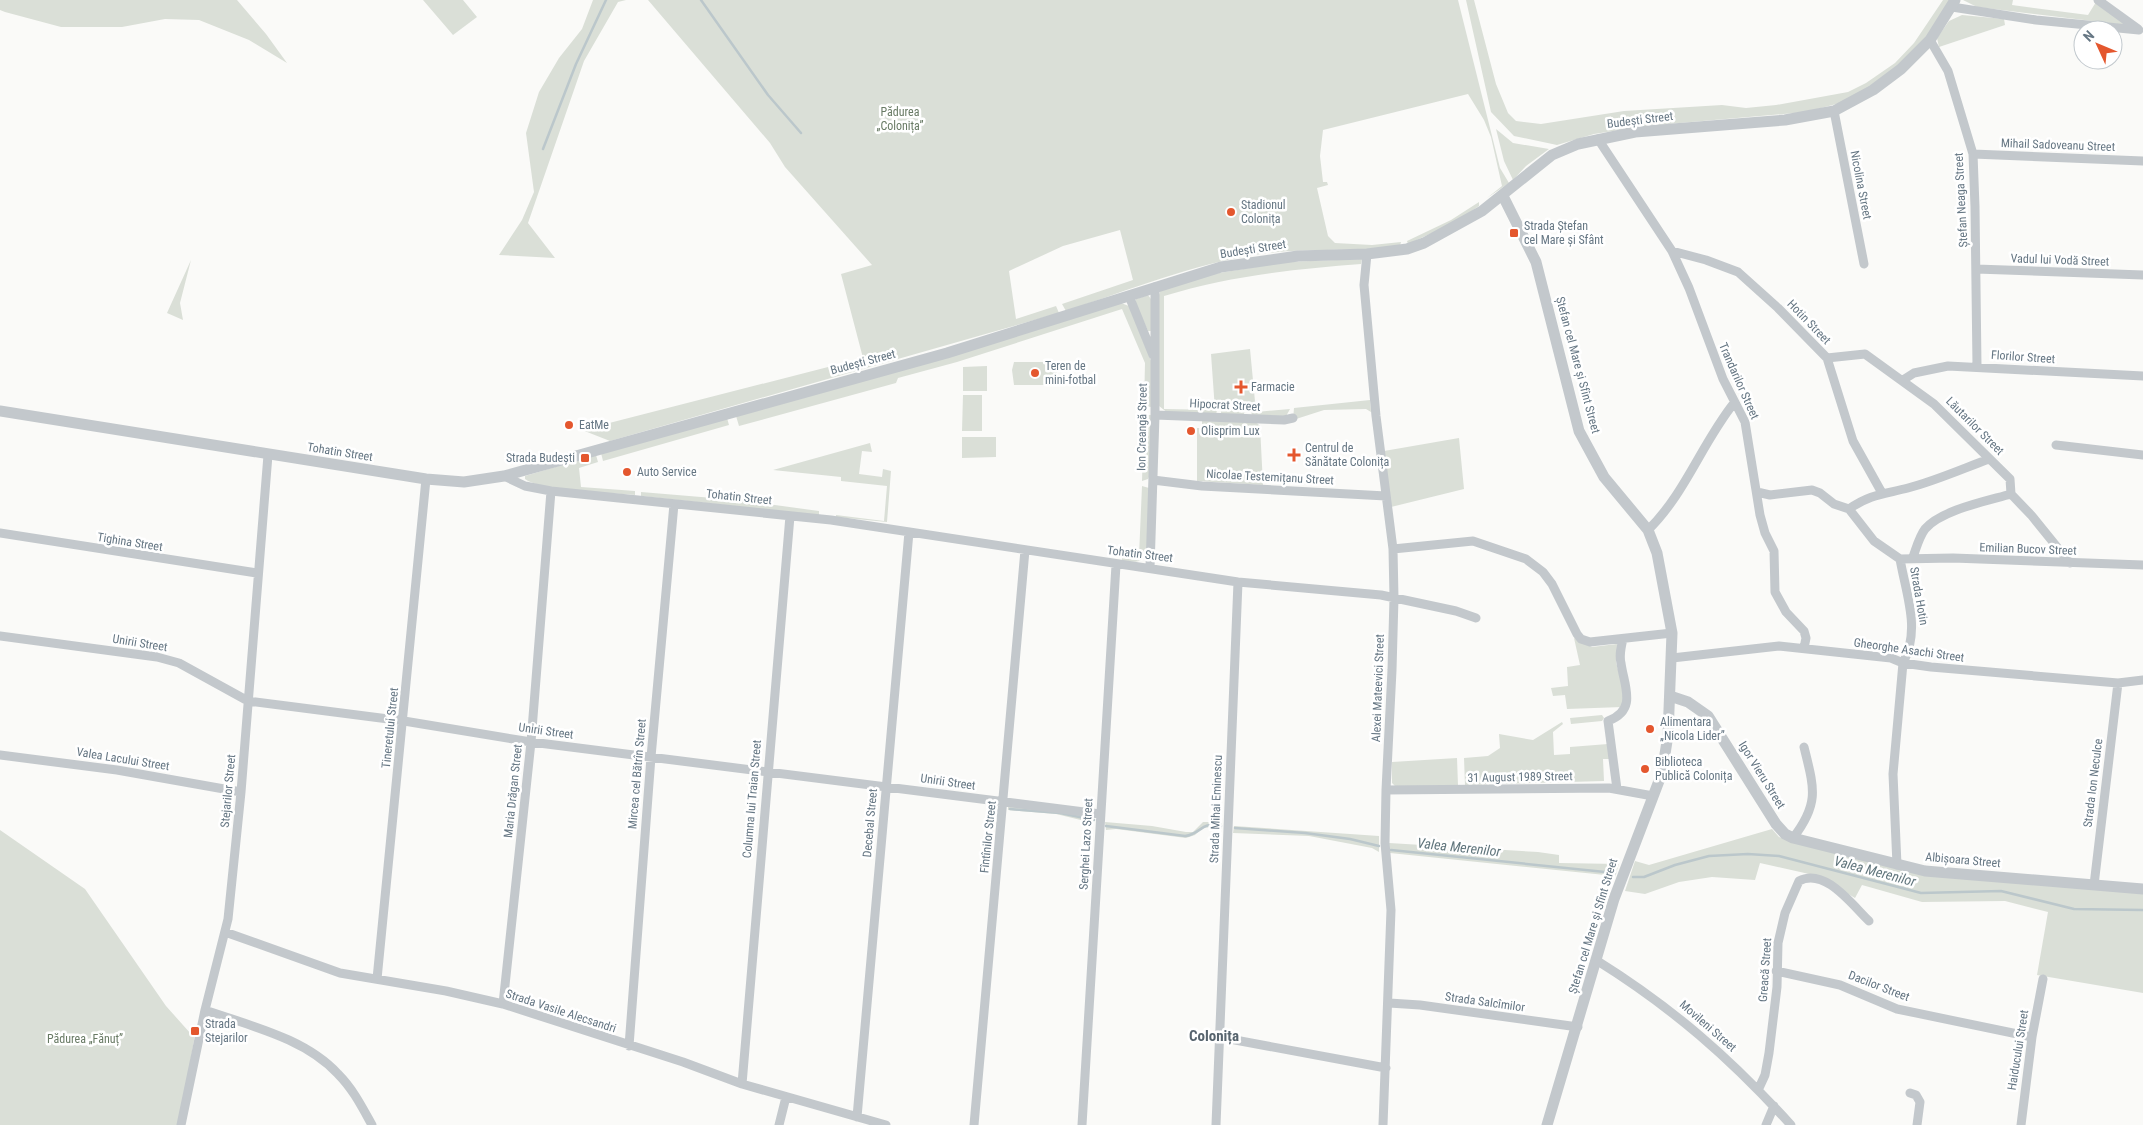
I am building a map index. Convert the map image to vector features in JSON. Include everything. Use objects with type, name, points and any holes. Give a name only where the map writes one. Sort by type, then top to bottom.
[{"type":"street","points":[[2098,0],[2141,31]]},
{"type":"street","points":[[1954,4],[2036,20],[2141,31]]},
{"type":"street","name":"Budești Street","points":[[504,476],[947,352],[1242,262],[1298,256],[1390,252],[1424,243],[1455,227],[1503,196],[1552,155],[1578,144],[1635,132],[1785,120],[1834,111],[1873,90],[1901,69],[1930,40],[1954,4]]},
{"type":"street","name":"Ștefan Neaga Street","points":[[1930,40],[1948,71],[1973,154],[1977,366]]},
{"type":"street","name":"Nicolina Street","points":[[1834,111],[1864,264]]},
{"type":"street","name":"Trandarilor Street","points":[[1598,139],[1672,251],[1689,288],[1734,403],[1741,412],[1745,422],[1765,533],[1774,551],[1775,592],[1786,612],[1804,631],[1806,638],[1804,648]]},
{"type":"street","name":"Mihail Sadoveanu Street","points":[[1973,154],[2143,160]]},
{"type":"street","name":"Ștefan cel Mare și Sfînt Street","points":[[1503,196],[1536,262],[1579,431],[1604,477],[1648,530],[1658,553],[1672,633],[1670,696],[1662,773],[1627,861],[1547,1125]]},
{"type":"street","name":"Hotin Street","points":[[1672,251],[1706,260],[1738,272],[1778,308],[1826,358],[1853,441],[1882,492]]},
{"type":"street","name":"Alexei Mateevici Street","points":[[1366,254],[1364,285],[1376,416],[1393,549],[1394,598],[1391,714],[1386,790],[1385,843],[1391,910],[1383,1125]]},
{"type":"street","name":"Vadul lui Vodă Street","points":[[1976,269],[2143,275]]},
{"type":"street","name":"Ion Creangă Street","points":[[1150,568],[1156,415],[1155,287]]},
{"type":"street","points":[[1129,296],[1156,360]]},
{"type":"street","name":"Lăutarilor Street","points":[[1826,358],[1865,354],[1934,404],[2010,479],[2011,494],[2032,516],[2070,563]]},
{"type":"street","name":"Florilor Street","points":[[1903,380],[1914,373],[1932,368],[1977,366],[2143,376]]},
{"type":"street","points":[[1648,530],[1666,513],[1702,450],[1734,403]]},
{"type":"street","name":"Tohatin Street","points":[[0,411],[426,479],[464,482],[504,476],[525,486],[552,491],[790,516],[909,532],[1116,565],[1150,568],[1238,582],[1394,598],[1456,611],[1476,618]]},
{"type":"street","name":"Hipocrat Street","points":[[1156,415],[1284,420],[1293,418]]},
{"type":"street","points":[[2056,445],[2143,455]]},
{"type":"street","name":"Stejarilor Street","points":[[182,1125],[205,1010],[228,919],[241,792],[257,573],[268,455]]},
{"type":"street","points":[[1850,509],[1860,501],[1882,492],[1908,488],[1989,459]]},
{"type":"street","name":"Tineretului Street","points":[[377,979],[404,722],[426,479]]},
{"type":"street","name":"Nicolae Testemițanu Street","points":[[1153,480],[1202,486],[1386,496]]},
{"type":"street","name":"Strada Hotin","points":[[1757,492],[1770,495],[1812,490],[1834,504],[1850,509],[1874,540],[1900,559],[1913,629],[1910,651],[1903,663],[1893,774],[1897,865]]},
{"type":"street","name":"Maria Drăgan Street","points":[[504,1004],[531,742],[552,491]]},
{"type":"street","points":[[1913,558],[1925,529],[1935,521],[1974,505],[2011,494]]},
{"type":"street","name":"Mircea cel Bătrîn Street","points":[[629,1046],[651,757],[674,504]]},
{"type":"street","name":"Columna lui Traian Street","points":[[742,1084],[790,516]]},
{"type":"street","name":"Decebal Street","points":[[857,1117],[909,532]]},
{"type":"street","name":"Tighina Street","points":[[0,533],[257,573]]},
{"type":"street","points":[[1393,549],[1473,541],[1526,559],[1543,572],[1552,584],[1581,639],[1590,642],[1672,633]]},
{"type":"street","name":"Fîntînilor Street","points":[[974,1125],[1025,550]]},
{"type":"street","name":"Emilian Bucov Street","points":[[1900,559],[2143,565]]},
{"type":"street","name":"Serghei Lazo Street","points":[[1082,1125],[1116,565]]},
{"type":"street","name":"Strada Mihai Eminescu","points":[[1216,1125],[1238,582]]},
{"type":"street","name":"Unirii Street","points":[[0,636],[157,657],[179,663],[248,701],[404,722],[531,742],[1100,814]]},
{"type":"street","points":[[1617,789],[1608,721],[1619,717],[1624,712],[1627,700],[1620,654],[1623,639]]},
{"type":"street","name":"Gheorghe Asachi Street","points":[[1672,658],[1779,646],[1891,658],[1903,663],[1932,668],[2118,683],[2143,680]]},
{"type":"street","name":"Strada Ion Neculce","points":[[2094,885],[2118,683]]},
{"type":"street","name":"Igor Vieru Street","points":[[1670,696],[1688,702],[1708,716],[1789,836]]},
{"type":"street","points":[[1789,836],[1805,823],[1813,802],[1812,785],[1804,748]]},
{"type":"street","name":"Valea Lacului Street","points":[[0,755],[117,770],[241,792]]},
{"type":"street","name":"31 August 1989 Street","points":[[1386,790],[1617,789],[1654,796]]},
{"type":"street","name":"Albișoara Street","points":[[1789,836],[1924,872],[2143,889]]},
{"type":"street","name":"Greacă Street","points":[[1759,1088],[1765,1075],[1769,1053],[1776,987],[1778,943],[1785,912],[1794,888],[1804,879],[1818,879],[1830,884],[1869,921]]},
{"type":"street","name":"Strada Vasile Alecsandri","points":[[225,932],[340,973],[504,1004],[683,1062],[786,1098],[886,1125]]},
{"type":"street","name":"Movileni Street","points":[[1596,960],[1680,1017],[1759,1088],[1791,1125]]},
{"type":"street","name":"Dacilor Street","points":[[1776,971],[1840,985],[1897,1009],[2032,1037]]},
{"type":"street","name":"Haiducului Street","points":[[2021,1125],[2032,1037],[2043,978]]},
{"type":"street","name":"Strada Salcîmilor","points":[[1389,1003],[1420,1005],[1578,1027]]},
{"type":"street","points":[[205,1010],[277,1035],[314,1055],[337,1072],[372,1125]]},
{"type":"street","points":[[1220,1037],[1386,1068]]},
{"type":"street","points":[[1910,1093],[1916,1095],[1920,1102],[1917,1125]]},
{"type":"street","points":[[779,1125],[786,1098]]},
{"type":"street","points":[[1766,1125],[1774,1106]]},
{"type":"green space","points":[[0,0],[237,0],[266,34],[287,63],[249,40],[199,20],[165,19],[122,27],[61,27],[0,10]]},
{"type":"green space","points":[[423,0],[463,0],[477,17],[453,35]]},
{"type":"green space","points":[[593,0],[626,0],[618,2],[584,61],[528,223],[555,258],[499,255],[522,220],[534,192],[526,133],[539,92],[559,58],[582,29]]},
{"type":"green space","name":"Pădurea „Colonița”","points":[[648,0],[1458,0],[1500,168],[1509,183],[1487,198],[1502,186],[1491,137],[1484,120],[1468,94],[1323,130],[1320,156],[1323,182],[1327,182],[1328,185],[1317,188],[1328,236],[1335,243],[1372,245],[1401,242],[1400,246],[1267,253],[1241,257],[1165,277],[1066,311],[1062,304],[1133,280],[1120,230],[1063,246],[1009,271],[1016,319],[1056,306],[1059,313],[610,441],[582,430],[863,358],[841,274],[872,265],[785,167],[770,143]]},
{"type":"green space","points":[[1466,0],[1474,0],[1496,84],[1508,113],[1516,121],[1541,124],[1624,111],[1722,105],[1746,108],[1776,105],[1848,92],[1866,83],[1895,63],[1914,43],[1943,0],[1951,0],[1926,38],[1897,66],[1865,90],[1840,103],[1806,112],[1645,126],[1594,134],[1557,145],[1514,136],[1491,112]]},
{"type":"green space","points":[[1963,0],[2013,0],[2012,5],[2088,15],[2096,2],[2119,20],[2085,20],[1977,7]]},
{"type":"green space","points":[[1962,15],[2004,19],[2005,25],[1939,47],[1937,38],[1949,21]]},
{"type":"green space","points":[[1496,129],[1513,143],[1549,149],[1526,166],[1513,180],[1504,161]]},
{"type":"green space","points":[[1479,202],[1479,206],[1454,223],[1408,244],[1407,241],[1451,220]]},
{"type":"green space","points":[[1362,259],[1361,264],[1311,268],[1237,278],[1164,296],[1164,409],[1215,410],[1211,354],[1250,349],[1256,412],[1290,409],[1285,418],[1252,415],[1251,412],[1245,411],[1243,416],[1221,415],[1221,410],[1217,410],[1216,415],[1168,413],[1159,406],[1159,295],[1161,289],[1213,274],[1285,262]]},
{"type":"green space","points":[[191,260],[180,303],[183,320],[167,313]]},
{"type":"green space","points":[[1148,295],[1151,299],[1151,331],[1148,331],[1135,302],[1136,299]]},
{"type":"green space","points":[[1121,303],[1129,306],[1152,363],[1151,407],[1144,406],[1145,363],[1122,309],[957,362],[898,378],[896,383],[739,426],[736,416]]},
{"type":"green space","name":"Teren de mini-fotbal","points":[[1014,362],[1054,362],[1054,370],[1057,370],[1055,385],[1014,385],[1012,370]]},
{"type":"green space","points":[[987,366],[987,391],[963,391],[963,367]]},
{"type":"green space","points":[[963,395],[982,395],[982,431],[962,431]]},
{"type":"green space","points":[[1370,400],[1371,412],[1366,409],[1324,410],[1293,420],[1294,408]]},
{"type":"green space","points":[[1144,415],[1152,415],[1150,475],[1148,479],[1142,481]]},
{"type":"green space","points":[[727,418],[729,425],[603,461],[601,453]]},
{"type":"green space","points":[[1202,421],[1256,422],[1260,426],[1263,485],[1197,481],[1197,428],[1202,428]]},
{"type":"green space","points":[[962,437],[996,437],[996,457],[962,458]]},
{"type":"green space","points":[[1459,438],[1464,489],[1391,507],[1384,451]]},
{"type":"green space","points":[[870,443],[872,452],[862,451],[859,474],[882,477],[883,469],[891,471],[887,522],[836,517],[836,515],[884,521],[887,486],[841,481],[841,477],[773,470]]},
{"type":"green space","points":[[596,455],[598,462],[579,468],[581,487],[635,491],[635,495],[561,489],[533,483],[525,479],[525,476]]},
{"type":"green space","points":[[1142,486],[1149,488],[1147,553],[1140,561],[1122,561],[1122,555],[1139,556]]},
{"type":"green space","points":[[641,492],[737,500],[819,511],[819,515],[641,496]]},
{"type":"green space","points":[[1574,638],[1592,647],[1617,644],[1616,660],[1625,696],[1622,707],[1567,709],[1565,695],[1553,696],[1551,688],[1568,686],[1567,667],[1580,665]]},
{"type":"green space","points":[[1602,715],[1604,718],[1602,721],[1571,724],[1570,718]]},
{"type":"green space","points":[[1562,722],[1563,724],[1553,732],[1554,755],[1570,754],[1570,747],[1608,744],[1610,759],[1603,759],[1604,781],[1465,785],[1464,758],[1488,756],[1500,748],[1499,734],[1533,740]]},
{"type":"green space","points":[[1457,758],[1458,785],[1396,787],[1392,783],[1392,762]]},
{"type":"green space","points":[[1008,805],[1087,814],[1094,818],[1093,823],[1056,814],[1008,810]]},
{"type":"green space","points":[[1105,822],[1193,832],[1203,822],[1222,822],[1222,829],[1203,827],[1195,835],[1186,838],[1116,829],[1106,830]]},
{"type":"green space","points":[[1234,826],[1379,836],[1379,852],[1372,848],[1309,836],[1233,833]]},
{"type":"green space","points":[[1772,829],[1779,837],[1795,842],[1915,873],[2143,892],[2143,993],[2037,975],[2048,912],[2005,901],[1922,902],[1862,885],[1855,898],[1818,876],[1760,863],[1755,880],[1712,877],[1679,882],[1645,894],[1625,891],[1635,861],[1649,865]]},
{"type":"green space","name":"Pădurea „Fănuț”","points":[[0,830],[85,889],[166,1006],[191,1034],[195,1035],[179,1125],[0,1125]]},
{"type":"green space","points":[[1389,843],[1538,852],[1559,855],[1559,863],[1619,864],[1615,876],[1390,853]]},
{"type":"waterway","points":[[543,149],[576,64],[606,0]]},
{"type":"waterway","points":[[701,0],[768,95],[801,133]]},
{"type":"waterway","name":"Valea Merenilor","points":[[1010,809],[1060,813],[1094,820]]},
{"type":"waterway","name":"Valea Merenilor","points":[[1106,826],[1185,836],[1191,835],[1205,826],[1221,826]]},
{"type":"waterway","name":"Valea Merenilor","points":[[1235,828],[1305,833],[1350,839],[1379,846]]},
{"type":"waterway","name":"Valea Merenilor","points":[[1391,850],[1615,873]]},
{"type":"waterway","name":"Valea Merenilor","points":[[1633,877],[1644,877],[1675,865],[1709,856],[1748,854],[1779,856],[1921,893],[2001,891],[2074,909],[2143,910]]},
{"type":"place","name":"Stadionul Colonița","points":[[1231,212]]},
{"type":"place","name":"Strada Ștefan cel Mare și Sfânt","points":[[1514,233]]},
{"type":"place","name":"Teren de mini-fotbal","points":[[1035,373]]},
{"type":"place","name":"Farmacie","points":[[1241,387]]},
{"type":"place","name":"EatMe","points":[[569,425]]},
{"type":"place","name":"Olisprim Lux","points":[[1191,431]]},
{"type":"place","name":"Centrul de Sănătate Colonița","points":[[1294,455]]},
{"type":"place","name":"Strada Budești","points":[[585,458]]},
{"type":"place","name":"Auto Service","points":[[627,472]]},
{"type":"place","name":"Alimentara „Nicola Lider”","points":[[1650,729]]},
{"type":"place","name":"Biblioteca Publică Colonița","points":[[1645,769]]},
{"type":"place","name":"Strada Stejarilor","points":[[195,1031]]},
{"type":"district","name":"Colonița","points":[[1214,1036]]}]
